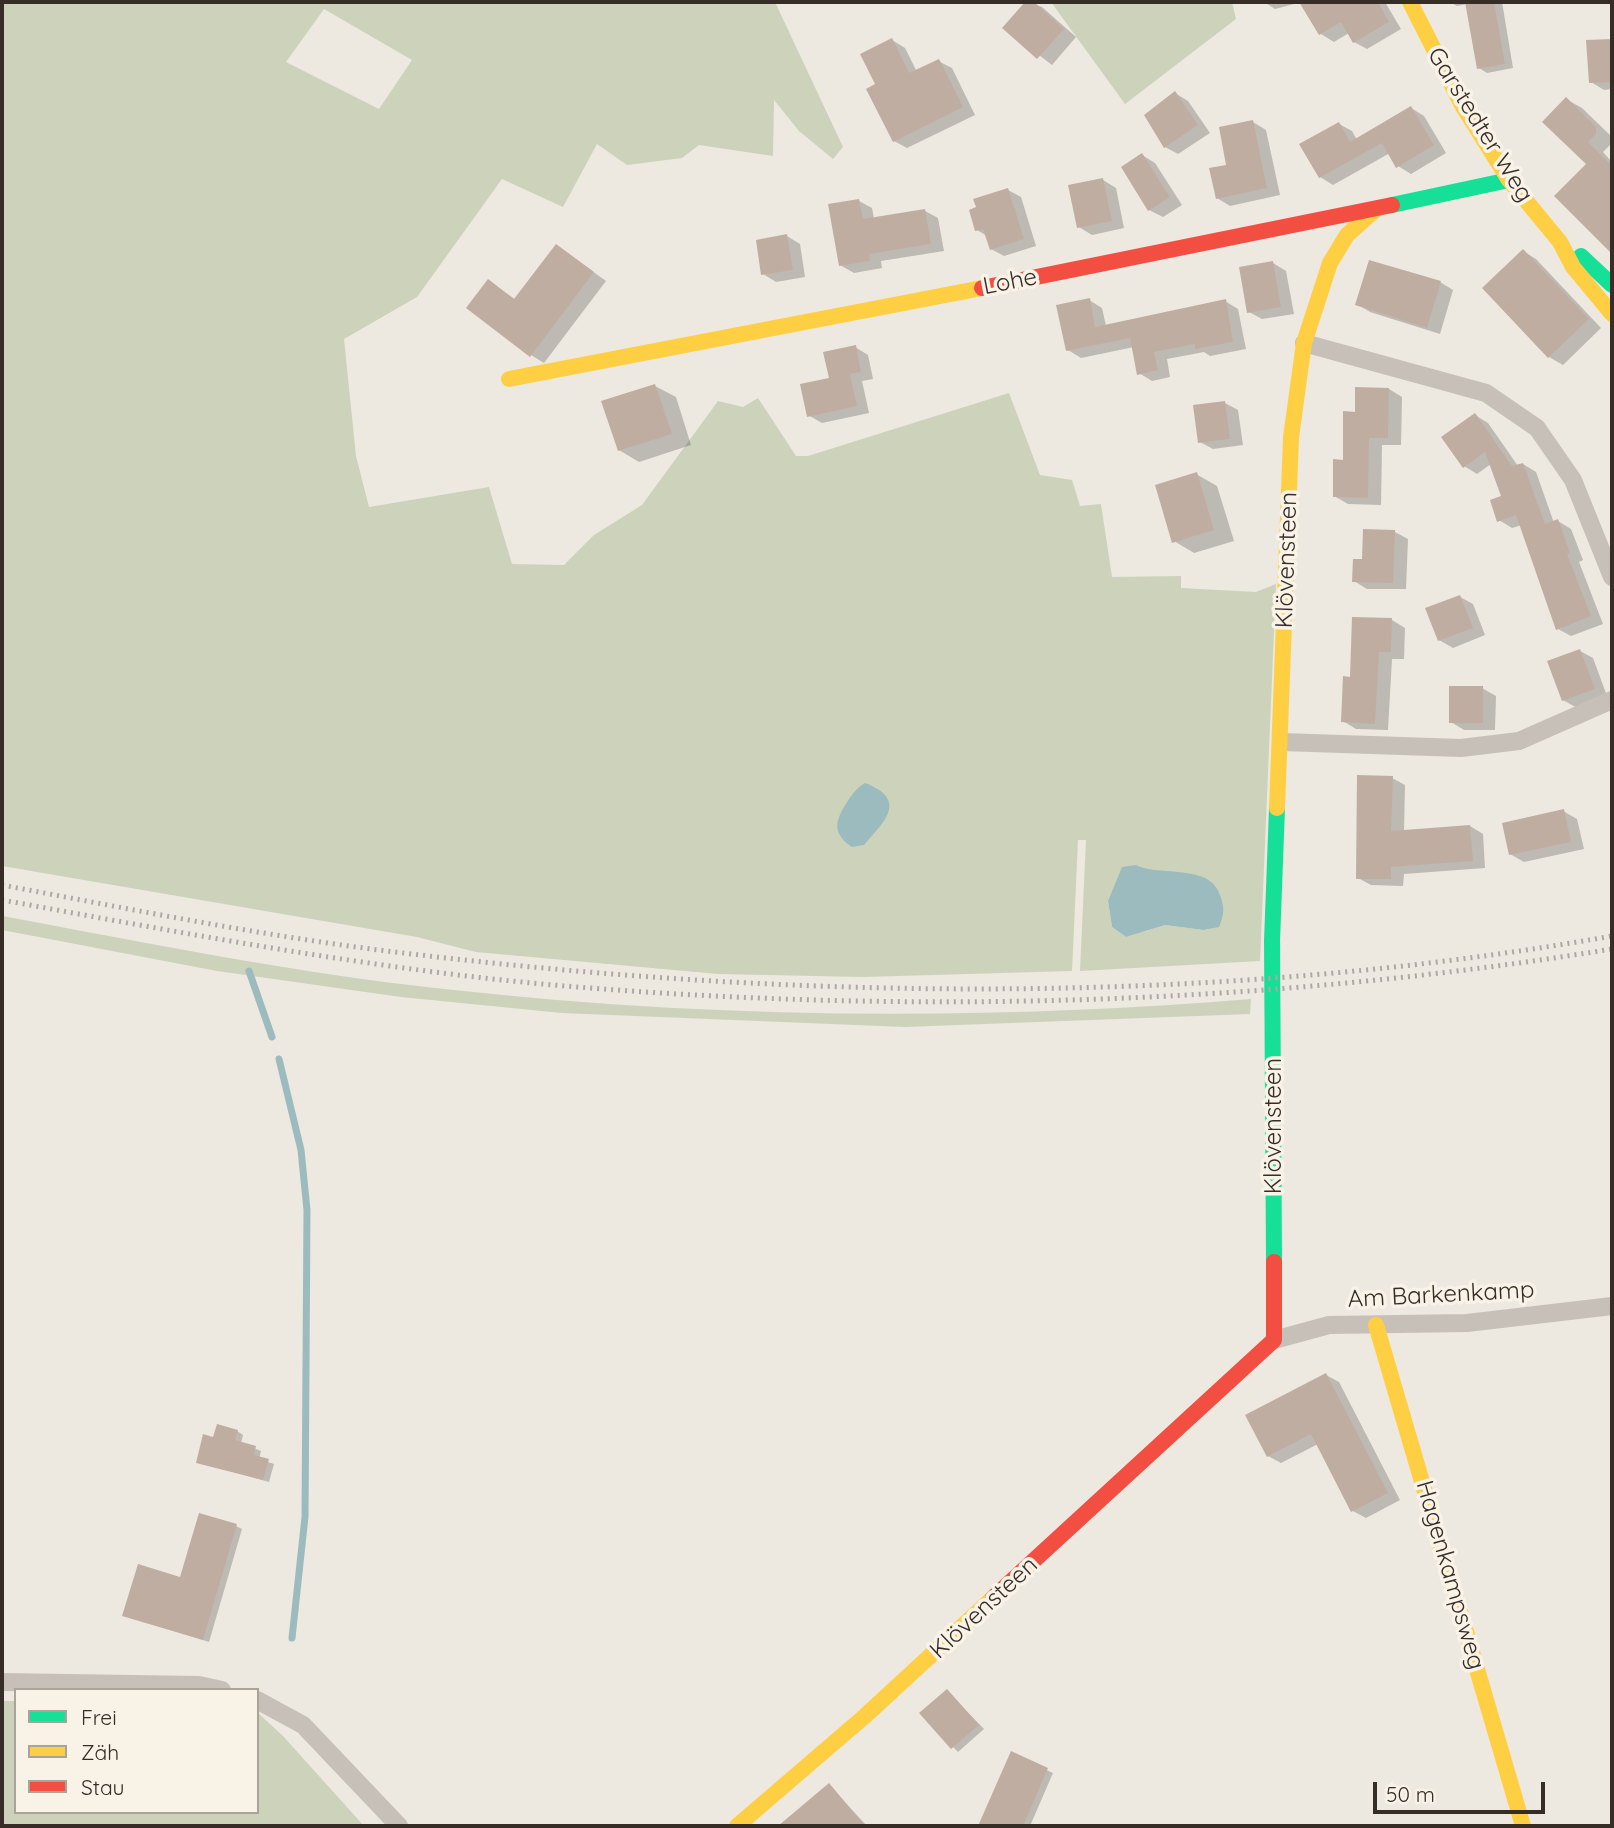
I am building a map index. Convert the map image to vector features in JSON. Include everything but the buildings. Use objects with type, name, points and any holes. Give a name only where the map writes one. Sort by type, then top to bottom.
[{"type":"street","name":"Garstedter Weg","points":[[1410,2],[1462,105],[1509,180],[1560,242],[1573,267],[1612,314]]},
{"type":"street","name":"Lohe","points":[[509,379],[1375,210],[1509,180]]},
{"type":"street","name":"Klövensteen","points":[[737,1826],[865,1716],[1274,1340],[1272,942],[1282,742],[1290,437],[1304,343],[1330,263],[1347,235],[1375,210]]},
{"type":"street","name":"Garstedter Weg","points":[[1560,242],[1581,256],[1612,285]]},
{"type":"street","points":[[1304,343],[1486,393],[1537,428],[1573,480],[1612,577]]},
{"type":"street","points":[[1282,742],[1461,748],[1519,741],[1612,700]]},
{"type":"street","name":"Am Barkenkamp","points":[[1274,1340],[1329,1325],[1467,1323],[1612,1306]]},
{"type":"street","name":"Hagenkampsweg","points":[[1376,1325],[1523,1826]]},
{"type":"street","points":[[2,1682],[199,1685],[213,1688]]},
{"type":"street","points":[[259,1701],[303,1726],[399,1826]]},
{"type":"green space","points":[[2,2],[775,2],[843,147],[833,159],[799,131],[774,100],[773,156],[699,145],[682,158],[627,165],[597,144],[563,207],[502,179],[417,297],[344,339],[356,456],[369,507],[489,487],[512,564],[564,565],[594,535],[642,505],[718,401],[743,407],[758,398],[796,456],[808,456],[1009,393],[1040,475],[1072,480],[1080,506],[1101,504],[1112,577],[1181,576],[1181,588],[1256,592],[1276,584],[1260,961],[1080,971],[1086,840],[1078,840],[1072,971],[863,977],[718,974],[476,952],[417,937],[2,866]],"holes":[[[324,9],[412,60],[379,109],[286,62]],[[1136,865],[1149,872],[1203,930],[1165,925],[1126,937],[1112,927],[1108,901]]]},
{"type":"green space","points":[[1051,2],[1232,2],[1236,19],[1125,104]]},
{"type":"green space","points":[[2,916],[333,975],[545,999],[847,1014],[1049,1011],[1251,999],[1250,1014],[905,1027],[562,1013],[401,997],[217,971],[2,930]]},
{"type":"green space","points":[[2,1701],[14,1701],[14,1814],[259,1814],[259,1714],[283,1736],[364,1826],[2,1826]]},
{"type":"water","points":[[865,783],[886,797],[888,812],[885,820],[864,845],[852,847],[840,836],[838,819],[851,796]]},
{"type":"water","points":[[1136,865],[1206,878],[1214,885],[1222,900],[1223,911],[1219,927],[1203,930],[1165,925],[1126,937],[1112,927],[1108,901],[1122,867]]},
{"type":"waterway","points":[[249,971],[272,1037]]},
{"type":"waterway","points":[[279,1059],[301,1150],[307,1210],[305,1517],[292,1638]]},
{"type":"railway","points":[[2,885],[242,929],[387,951],[539,968],[692,980],[846,987],[1000,989],[1154,985],[1308,975],[1461,959],[1612,936]]},
{"type":"railway","points":[[2,900],[283,950],[424,971],[565,986],[827,1000],[958,1002],[1221,993],[1482,968],[1612,949]]},
{"type":"traffic: fast","points":[[1392,205],[1509,180]]},
{"type":"traffic: fast","points":[[1581,256],[1612,285]]},
{"type":"traffic: fast","points":[[1274,1262],[1272,941],[1277,808]]},
{"type":"traffic: slow","points":[[1410,2],[1462,105],[1509,180],[1560,242],[1573,267],[1612,314]]},
{"type":"traffic: slow","points":[[1277,808],[1291,437],[1304,343],[1330,263],[1347,235],[1375,210]]},
{"type":"traffic: slow","points":[[509,379],[982,288]]},
{"type":"traffic: slow","points":[[1376,1325],[1523,1826]]},
{"type":"traffic: slow","points":[[737,1826],[865,1716],[993,1598]]},
{"type":"traffic: jam","points":[[982,288],[1392,205]]},
{"type":"traffic: jam","points":[[993,1598],[1274,1340],[1274,1262]]}]
